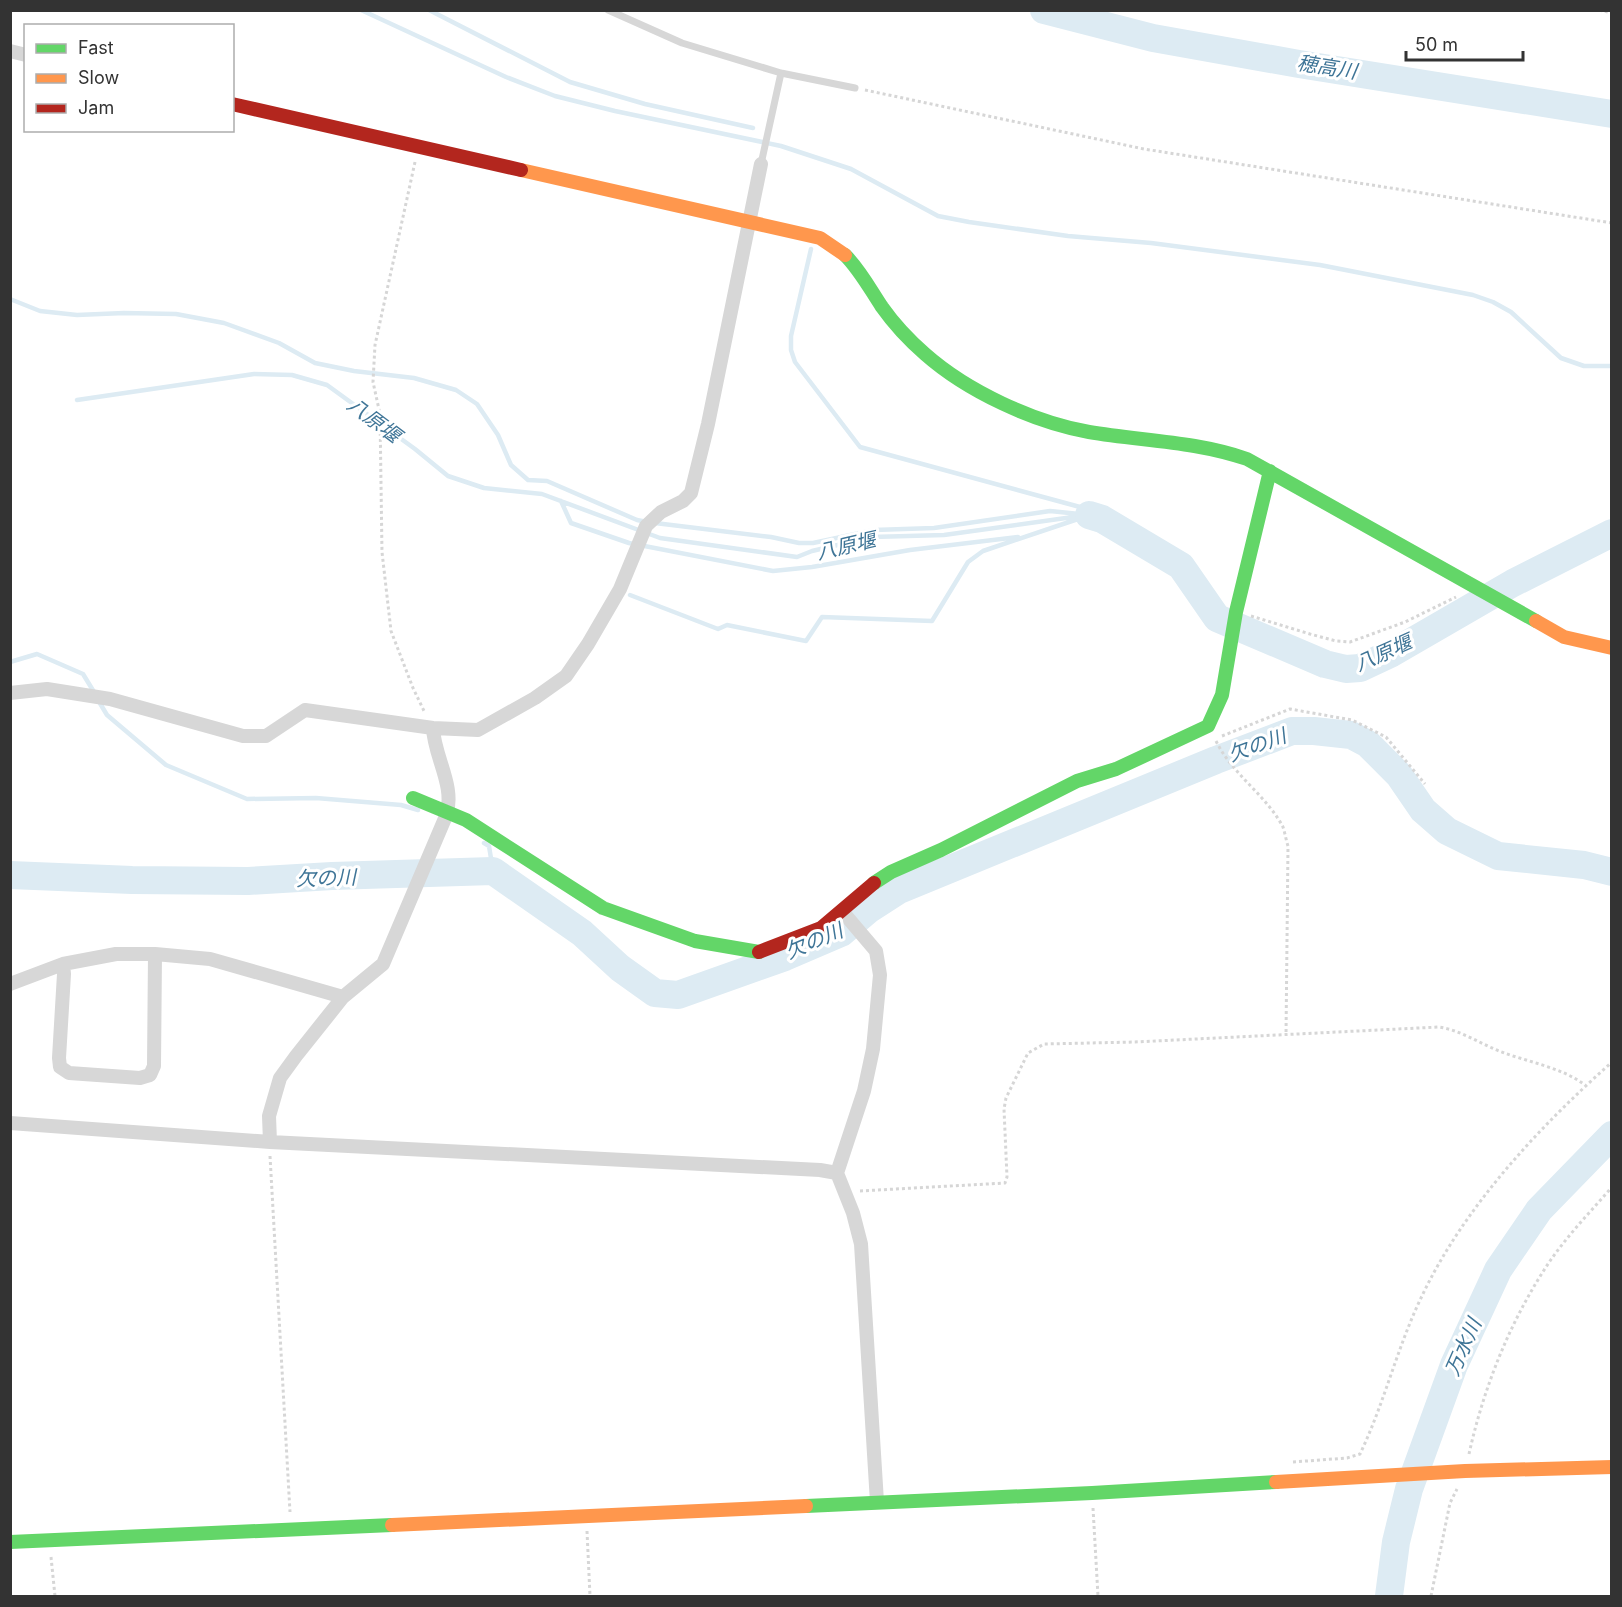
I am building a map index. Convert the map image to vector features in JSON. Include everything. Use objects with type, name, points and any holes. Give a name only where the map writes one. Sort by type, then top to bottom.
[{"type":"street","points":[[234,104],[820,238],[843,250],[884,310],[927,356],[954,376],[1033,416],[1061,426],[1090,432],[1214,447],[1247,459],[1564,637],[1611,648]]},
{"type":"street","points":[[10,693],[47,689],[110,699],[243,736],[266,736],[305,710],[433,728],[478,730],[553,686],[566,676],[588,644],[620,589],[646,526],[651,519],[683,501],[690,493],[708,424],[748,221],[762,164]]},
{"type":"street","points":[[413,798],[445,819],[466,820],[603,908],[695,941],[761,952],[821,928],[845,914],[868,886],[891,872],[1077,781],[1116,769],[1208,726],[1222,694],[1235,616],[1270,471]]},
{"type":"street","points":[[270,1142],[269,1116],[280,1078],[343,997],[383,964],[445,819],[448,789],[433,740],[433,728]]},
{"type":"street","points":[[845,914],[876,951],[879,960],[880,994],[873,1049],[864,1091],[837,1173],[853,1213],[862,1255],[877,1502]]},
{"type":"street","points":[[10,984],[63,963],[116,954],[155,954],[210,959],[343,997]]},
{"type":"street","points":[[63,963],[60,1067],[69,1073],[140,1078],[150,1075],[154,1066],[155,954]]},
{"type":"street","points":[[10,1123],[270,1142],[820,1170],[837,1173]]},
{"type":"street","points":[[10,1542],[1092,1493],[1459,1472],[1611,1467]]},
{"type":"lane","points":[[608,10],[682,43],[781,73],[855,88]]},
{"type":"lane","points":[[762,164],[781,73]]},
{"type":"path","points":[[1599,10],[1611,13]]},
{"type":"path","points":[[855,88],[1144,149],[1611,223]]},
{"type":"path","points":[[419,147],[375,345],[373,382],[380,414],[382,552],[391,631],[413,688],[433,728]]},
{"type":"path","points":[[1235,616],[1318,637],[1350,642],[1404,622],[1475,588]]},
{"type":"path","points":[[1215,739],[1290,709],[1352,720],[1386,738],[1425,784]]},
{"type":"path","points":[[1218,745],[1284,829],[1287,846],[1286,1035]]},
{"type":"path","points":[[845,1192],[1005,1183],[1007,1177],[1004,1109],[1006,1098],[1028,1053],[1044,1044],[1439,1027],[1449,1029],[1499,1051],[1571,1075],[1585,1085]]},
{"type":"path","points":[[1290,1462],[1347,1458],[1360,1454],[1421,1297],[1454,1238],[1498,1180],[1542,1130],[1585,1085],[1611,1062]]},
{"type":"path","points":[[270,1142],[291,1530]]},
{"type":"path","points":[[1431,1596],[1450,1503],[1459,1472],[1504,1347],[1522,1306],[1552,1259],[1611,1187]]},
{"type":"path","points":[[1092,1493],[1098,1596]]},
{"type":"path","points":[[587,1515],[590,1596]]},
{"type":"path","points":[[50,1540],[55,1596]]},
{"type":"waterway","points":[[361,10],[506,77],[555,96],[781,146],[851,169],[938,216],[1068,236],[1151,243],[1320,265],[1473,295],[1511,312],[1561,358],[1584,366],[1612,366]]},
{"type":"waterway","points":[[429,10],[570,82],[645,104],[753,128]]},
{"type":"waterway","name":"穂高川","points":[[1044,10],[1153,38],[1299,64],[1612,114]]},
{"type":"waterway","points":[[811,249],[791,336],[791,350],[795,362],[860,447],[1080,507],[1089,515]]},
{"type":"waterway","points":[[10,299],[40,311],[77,315],[176,314],[224,323],[279,343],[315,363],[354,371],[414,378],[456,390],[477,404],[498,435],[511,465],[528,480],[547,481],[637,520],[647,522]]},
{"type":"waterway","name":"八原堰","points":[[77,400],[254,374],[292,375],[327,385],[448,476],[484,488],[542,494],[660,538],[797,557],[812,551],[872,537],[944,535],[1080,516]]},
{"type":"waterway","points":[[561,501],[571,523],[629,543],[773,571],[812,567],[910,550],[1018,537]]},
{"type":"waterway","points":[[655,523],[813,543],[874,530],[934,528],[1050,511],[1089,515]]},
{"type":"waterway","name":"八原堰","points":[[1089,515],[1102,519],[1181,566],[1217,618],[1325,664],[1346,669],[1360,668],[1392,653],[1513,583],[1612,533]]},
{"type":"waterway","points":[[630,595],[718,629],[727,625],[806,641],[822,617],[932,621],[968,562],[983,551],[1081,518]]},
{"type":"waterway","points":[[10,662],[37,654],[83,674],[94,692]]},
{"type":"waterway","points":[[98,700],[107,715],[166,765],[247,799],[316,798],[401,805],[418,810]]},
{"type":"waterway","name":"欠の川","points":[[10,875],[132,880],[248,881],[493,871],[582,933],[620,968],[655,993],[678,995],[785,957],[841,933],[868,910],[899,890],[1292,731],[1351,735],[1368,744],[1399,775],[1423,810],[1447,831],[1498,856],[1584,865],[1612,872]]},
{"type":"waterway","points":[[484,843],[489,846],[493,871]]},
{"type":"waterway","name":"万水川","points":[[1389,1596],[1396,1542],[1409,1489],[1454,1365],[1498,1270],[1539,1210],[1612,1135]]},
{"type":"traffic: fast","points":[[845,255],[897,326],[942,368],[981,393],[1024,413],[1068,427],[1089,432],[1208,448],[1247,459],[1536,621]]},
{"type":"traffic: fast","points":[[874,883],[891,872],[941,850],[1077,781],[1116,769],[1208,726],[1222,695],[1236,612],[1270,471]]},
{"type":"traffic: fast","points":[[413,798],[466,820],[603,908],[695,941],[759,952]]},
{"type":"traffic: fast","points":[[806,1506],[1276,1482]]},
{"type":"traffic: fast","points":[[10,1542],[392,1525]]},
{"type":"traffic: slow","points":[[521,170],[820,238],[845,255]]},
{"type":"traffic: slow","points":[[1536,621],[1564,637],[1612,648]]},
{"type":"traffic: slow","points":[[1276,1482],[1465,1471],[1612,1467]]},
{"type":"traffic: slow","points":[[392,1525],[806,1506]]},
{"type":"traffic: jam","points":[[234,104],[521,170]]},
{"type":"traffic: jam","points":[[759,952],[821,928],[874,883]]}]
